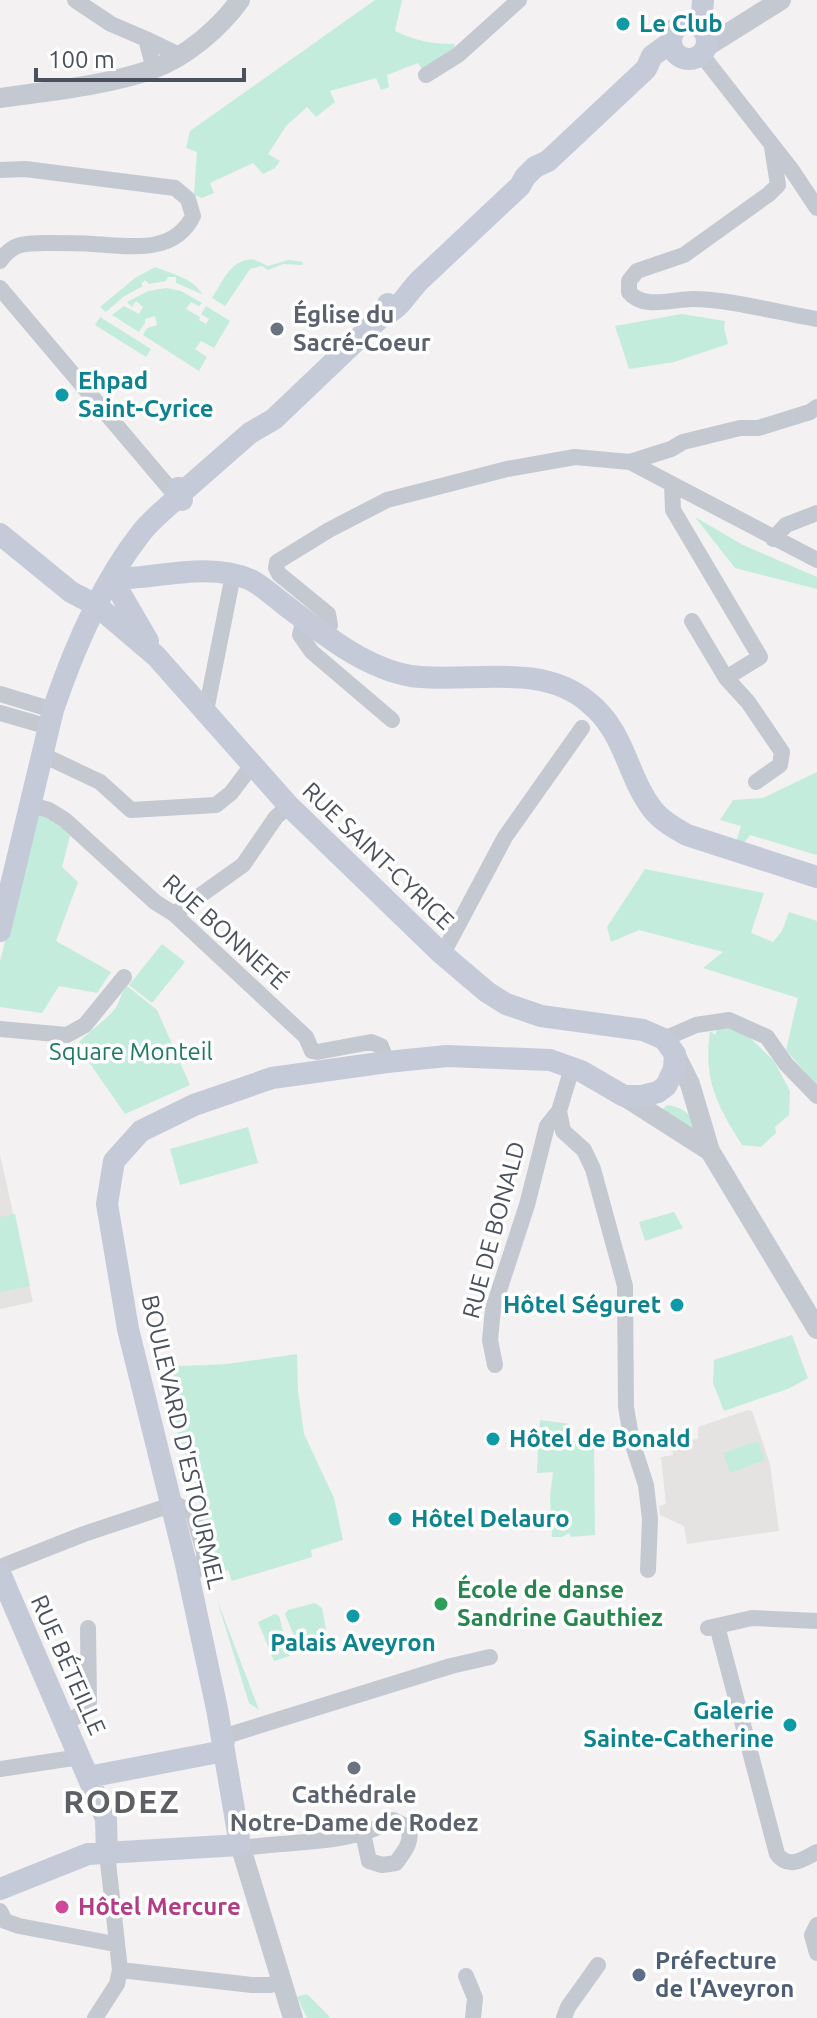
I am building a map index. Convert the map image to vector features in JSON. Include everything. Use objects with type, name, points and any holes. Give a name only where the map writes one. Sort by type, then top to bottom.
[{"type":"main road","points":[[693,41],[695,0]]},
{"type":"main road","points":[[693,41],[703,0]]},
{"type":"main road","points":[[0,931],[51,718],[65,674],[92,615],[142,531],[179,493],[250,433],[274,419],[382,316],[398,309],[406,294],[525,182],[541,174],[548,161],[646,69],[652,56],[693,41]]},
{"type":"main road","points":[[2,539],[71,592],[92,615]]},
{"type":"main road","points":[[112,579],[192,571],[233,575],[252,581],[326,635],[371,662],[408,675],[519,678],[559,685],[588,701],[612,726],[645,797],[670,826],[687,835],[817,877]]},
{"type":"main road","points":[[112,579],[156,656]]},
{"type":"main road","name":"RUE SAINT-CYRICE","points":[[92,615],[130,634],[156,656],[289,806],[441,953],[487,992],[506,1004],[541,1016],[643,1030],[670,1046]]},
{"type":"main road","points":[[387,1062],[447,1056],[550,1060],[576,1069],[624,1096],[642,1096],[658,1092],[666,1086],[674,1069],[670,1046]]},
{"type":"main road","name":"BOULEVARD D'ESTOURMEL","points":[[240,1845],[219,1716],[171,1503],[133,1355],[107,1204],[114,1161],[141,1131],[194,1105],[254,1083],[387,1062]]},
{"type":"main road","name":"RUE BÉTEILLE","points":[[0,1573],[106,1819],[107,1853]]},
{"type":"main road","points":[[84,1767],[224,1751]]},
{"type":"main road","points":[[0,1889],[88,1854],[240,1845]]},
{"type":"street","points":[[75,0],[111,24],[179,55]]},
{"type":"street","points":[[0,98],[80,86],[154,69],[179,55],[222,23],[240,0]]},
{"type":"street","points":[[426,75],[458,55],[519,0]]},
{"type":"street","points":[[781,0],[733,31],[693,41],[817,208]]},
{"type":"street","points":[[146,39],[154,69]]},
{"type":"street","points":[[772,147],[778,185],[684,255],[637,271],[629,281],[629,292],[636,300],[647,303],[707,299],[817,319]]},
{"type":"street","points":[[0,170],[25,169],[175,188],[188,199],[193,216],[184,230],[157,245],[130,247],[78,242],[24,243],[9,249],[0,261]]},
{"type":"street","points":[[0,288],[164,482],[179,493]]},
{"type":"street","points":[[630,462],[683,442],[740,428],[758,428],[817,407]]},
{"type":"street","points":[[326,635],[330,625],[328,614],[279,574],[277,562],[387,500],[507,469],[575,457],[630,462],[817,560]]},
{"type":"street","points":[[672,484],[673,510],[760,657],[726,678]]},
{"type":"street","points":[[773,539],[786,525],[817,513]]},
{"type":"street","points":[[206,711],[233,575]]},
{"type":"street","points":[[304,619],[300,635],[312,652],[392,720]]},
{"type":"street","points":[[692,621],[726,678],[748,702],[782,752],[780,765],[756,782]]},
{"type":"street","points":[[0,694],[51,718]]},
{"type":"street","points":[[0,713],[51,718]]},
{"type":"street","points":[[441,953],[505,837],[582,728]]},
{"type":"street","points":[[43,755],[100,782],[131,810],[216,805],[231,793],[253,764]]},
{"type":"street","name":"RUE BONNEFÉ","points":[[31,805],[49,810],[65,820],[155,902],[174,914],[306,1037],[312,1051],[371,1042],[381,1046],[387,1062]]},
{"type":"street","points":[[174,914],[243,865],[276,817],[289,806]]},
{"type":"street","points":[[0,1029],[67,1035],[85,1025],[124,977]]},
{"type":"street","points":[[817,1096],[786,1064],[767,1037],[729,1020],[696,1025],[670,1046],[690,1084],[710,1151],[817,1329]]},
{"type":"street","name":"RUE DE BONALD","points":[[495,1365],[490,1340],[493,1309],[527,1205],[547,1126],[558,1120],[569,1078],[576,1069]]},
{"type":"street","points":[[624,1096],[710,1151]]},
{"type":"street","points":[[558,1120],[584,1150],[593,1169],[625,1286],[626,1407],[632,1442],[646,1485],[650,1519],[648,1570]]},
{"type":"street","points":[[0,1567],[171,1503]]},
{"type":"street","points":[[817,1621],[752,1618],[712,1627],[777,1854],[782,1861],[796,1862],[817,1852]]},
{"type":"street","points":[[65,1722],[82,1714],[89,1702],[88,1628]]},
{"type":"street","points":[[224,1751],[229,1735],[451,1666],[490,1657]]},
{"type":"street","points":[[0,1769],[84,1767]]},
{"type":"street","points":[[293,2018],[240,1845],[251,1847],[363,1833]]},
{"type":"street","points":[[95,2018],[117,1984],[120,1970],[107,1853]]},
{"type":"street","points":[[0,1911],[5,1921],[19,1926],[115,1944]]},
{"type":"street","points":[[815,1930],[817,1953]]},
{"type":"street","points":[[564,2018],[568,2007],[598,1965]]},
{"type":"street","points":[[120,1970],[252,1985],[283,1981]]},
{"type":"street","points":[[466,1976],[475,1998],[473,2018]]},
{"type":"shaded area","points":[[0,1155],[33,1302],[0,1309]]},
{"type":"shaded area","points":[[752,1411],[770,1464],[779,1531],[687,1544],[684,1526],[660,1515],[659,1506],[666,1504],[661,1457],[673,1455],[671,1442],[698,1439],[698,1427]]},
{"type":"green space","points":[[375,0],[402,0],[395,31],[424,41],[455,44],[453,51],[423,71],[418,63],[387,75],[389,87],[381,90],[376,78],[330,91],[335,102],[316,117],[307,107],[286,126],[268,154],[280,161],[275,168],[263,174],[253,163],[210,183],[214,193],[202,198],[194,195],[197,152],[186,148],[190,131]]},
{"type":"green space","points":[[253,259],[268,266],[288,260],[303,262],[302,265],[283,264],[268,270],[262,266],[250,269],[225,306],[212,298],[233,267]]},
{"type":"green space","points":[[155,267],[188,280],[202,294],[176,283],[176,277],[168,277],[166,281],[149,284],[145,280],[141,284],[143,286],[123,297],[106,312],[100,307],[135,278]]},
{"type":"green space","points":[[166,288],[181,291],[202,303],[199,306],[191,302],[186,309],[206,324],[209,319],[201,314],[206,306],[230,321],[214,348],[201,341],[195,349],[207,357],[199,371],[143,335],[147,328],[157,325],[155,316],[145,319],[139,332],[112,315],[124,306],[139,314],[143,307],[136,301],[132,307],[127,302],[148,291]]},
{"type":"green space","points":[[682,314],[725,321],[728,344],[674,362],[629,369],[615,326]]},
{"type":"green space","points":[[100,317],[151,349],[146,357],[95,325]]},
{"type":"green space","points":[[695,517],[743,545],[817,577],[817,589],[735,568]]},
{"type":"green space","points":[[817,772],[817,855],[750,835],[743,844],[736,842],[741,826],[720,820],[733,800],[763,798]]},
{"type":"green space","points":[[39,812],[56,821],[70,836],[62,867],[78,882],[56,941],[111,972],[97,993],[59,986],[42,1013],[0,1007],[0,961]]},
{"type":"green space","points":[[645,869],[764,893],[751,933],[773,942],[782,931],[789,912],[817,921],[817,1086],[786,1050],[798,998],[703,968],[723,952],[639,930],[611,942],[607,927]]},
{"type":"green space","points":[[162,944],[185,962],[152,1003],[129,985]]},
{"type":"green space","name":"Square Monteil","points":[[127,986],[157,1010],[190,1085],[125,1114],[77,1045],[115,1009]]},
{"type":"green space","points":[[718,1026],[745,1033],[774,1061],[790,1091],[789,1115],[775,1127],[776,1133],[761,1147],[742,1145],[714,1091],[708,1048],[710,1031],[715,1035]]},
{"type":"green space","points":[[667,1105],[681,1109],[691,1117],[703,1142],[660,1112]]},
{"type":"green space","points":[[248,1127],[258,1163],[180,1185],[170,1149]]},
{"type":"green space","points":[[674,1212],[683,1228],[645,1241],[639,1222]]},
{"type":"green space","points":[[15,1214],[30,1286],[0,1292],[0,1217]]},
{"type":"green space","points":[[792,1335],[808,1378],[790,1388],[724,1411],[713,1383],[714,1360]]},
{"type":"green space","points":[[297,1354],[304,1434],[334,1498],[343,1540],[311,1550],[312,1557],[232,1581],[228,1570],[216,1574],[197,1489],[166,1399],[160,1367],[227,1364]]},
{"type":"green space","points":[[540,1420],[570,1424],[573,1441],[577,1441],[578,1447],[586,1446],[585,1440],[594,1439],[595,1535],[571,1537],[569,1533],[552,1537],[550,1497],[553,1472],[537,1473],[538,1449],[528,1449],[528,1437],[539,1436]]},
{"type":"green space","points":[[758,1441],[765,1460],[730,1473],[723,1453]]},
{"type":"green space","points":[[216,1597],[259,1710],[249,1703]]},
{"type":"green space","points":[[315,1603],[322,1608],[329,1644],[301,1653],[285,1614],[288,1610]]},
{"type":"green space","points":[[275,1614],[279,1616],[290,1656],[274,1661],[258,1622]]},
{"type":"green space","points":[[307,1994],[329,2018],[307,2018],[297,1997]]},
{"type":"place","name":"Le Club","points":[[623,24]]},
{"type":"place","name":"Église du Sacré-Coeur","points":[[277,329]]},
{"type":"place","name":"Ehpad Saint-Cyrice","points":[[62,395]]},
{"type":"place","name":"Hôtel Séguret","points":[[677,1305]]},
{"type":"place","name":"Hôtel de Bonald","points":[[493,1439]]},
{"type":"place","name":"Hôtel Delauro","points":[[395,1519]]},
{"type":"place","name":"École de danse Sandrine Gauthiez","points":[[441,1604]]},
{"type":"place","name":"Palais Aveyron","points":[[353,1616]]},
{"type":"place","name":"Galerie Sainte-Catherine","points":[[790,1725]]},
{"type":"place","name":"Cathédrale Notre-Dame de Rodez","points":[[354,1768]]},
{"type":"place","name":"Hôtel Mercure","points":[[62,1907]]},
{"type":"place","name":"Préfecture de l'Aveyron","points":[[639,1975]]},
{"type":"district","name":"RODEZ","points":[[122,1802]]}]
